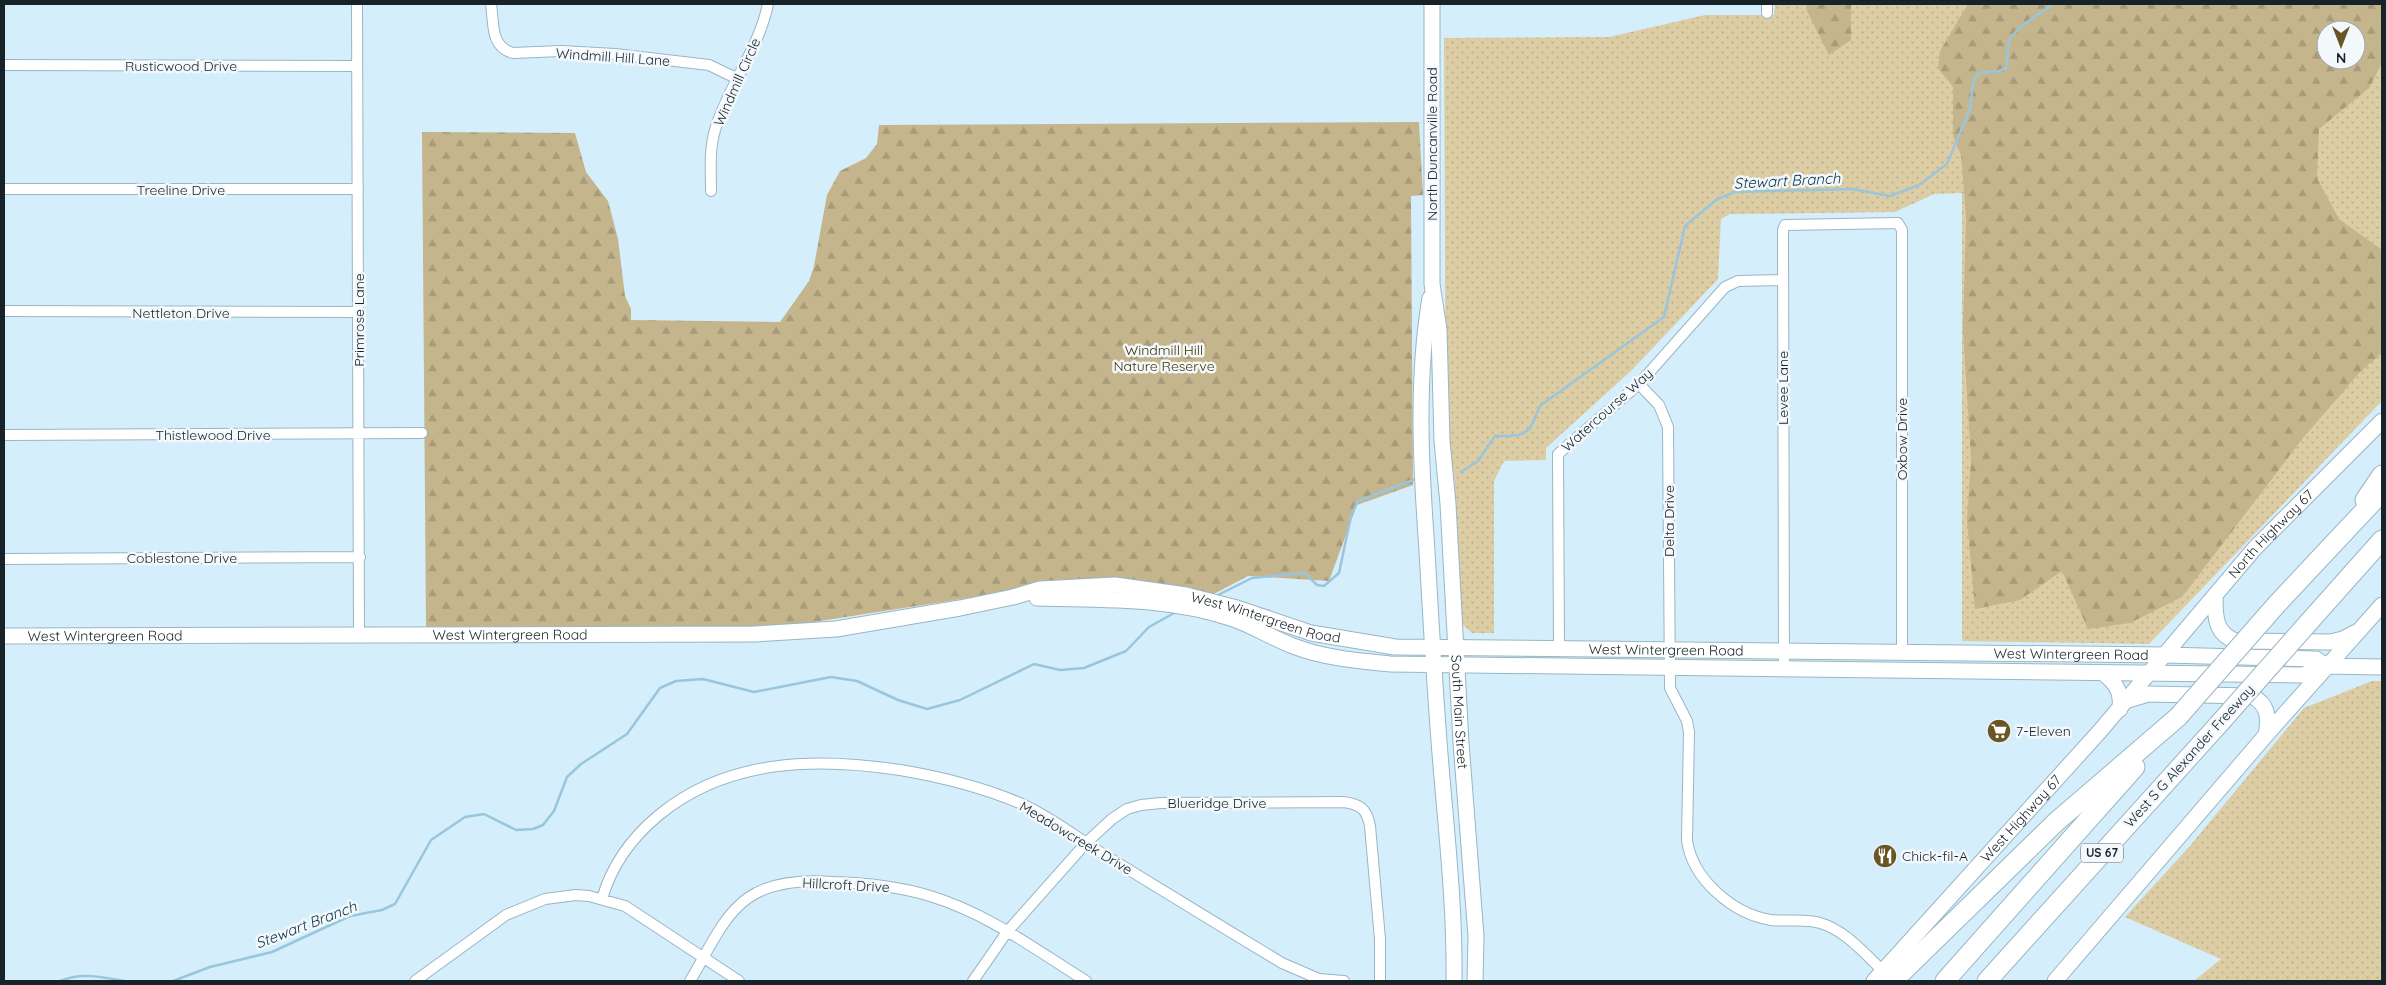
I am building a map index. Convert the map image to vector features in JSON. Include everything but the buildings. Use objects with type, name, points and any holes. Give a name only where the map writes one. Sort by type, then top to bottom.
[{"type":"highway","points":[[2335,541],[2382,475]]},
{"type":"highway","name":"US 67","points":[[1946,981],[2277,604],[2382,492]]},
{"type":"highway","name":"US 67","points":[[2330,599],[2382,540]]},
{"type":"highway","points":[[2330,599],[2382,553]]},
{"type":"highway","name":"West S G Alexander Freeway","points":[[1987,981],[2330,599]]},
{"type":"highway","points":[[1884,978],[2056,822],[2178,717]]},
{"type":"main road","name":"North Duncanville Road","points":[[1432,4],[1432,284],[1439,330],[1442,441]]},
{"type":"main road","name":"North Duncanville Road","points":[[1422,442],[1424,330],[1432,284]]},
{"type":"main road","name":"North Highway 67","points":[[2166,655],[2255,548],[2382,421]]},
{"type":"main road","points":[[1422,442],[1442,441]]},
{"type":"main road","name":"South Main Street","points":[[1442,441],[1464,789],[1476,936],[1475,981]]},
{"type":"main road","name":"South Main Street","points":[[1422,442],[1440,748],[1454,932],[1454,981]]},
{"type":"main road","name":"West Wintergreen Road","points":[[4,636],[754,634],[836,629],[1013,597],[1040,589],[1115,585],[1176,593],[1236,614],[1353,642],[1395,647],[2166,655],[2316,659],[2326,666]]},
{"type":"main road","name":"West Wintergreen Road","points":[[1013,597],[1138,600],[1236,614],[1294,646],[1326,655],[1390,664],[1457,667],[2303,675],[2326,666]]},
{"type":"main road","points":[[2216,597],[2215,618],[2222,632],[2228,638],[2236,641],[2330,642],[2343,639],[2362,628]]},
{"type":"main road","points":[[2055,981],[2157,865],[2326,666],[2382,605]]},
{"type":"main road","points":[[1974,652],[1974,672]]},
{"type":"main road","name":"West Highway 67","points":[[1884,978],[2166,655]]},
{"type":"main road","points":[[2326,666],[2382,667]]},
{"type":"main road","points":[[2103,673],[2117,686],[2124,705],[2148,694],[2252,696],[2268,712],[2269,720],[2266,735]]},
{"type":"main road","points":[[1440,748],[1447,747],[1451,750],[1453,775],[1464,789]]},
{"type":"main road","points":[[1448,844],[1468,844]]},
{"type":"street","name":"Primrose Lane","points":[[357,4],[360,636]]},
{"type":"street","name":"Windmill Hill Lane","points":[[491,4],[495,37],[498,45],[506,51],[513,53],[561,51],[615,54],[709,65],[738,79]]},
{"type":"street","name":"Windmill Circle","points":[[711,191],[711,149],[715,130],[755,45],[768,4]]},
{"type":"street","name":"Rusticwood Drive","points":[[4,65],[358,66]]},
{"type":"street","name":"Treeline Drive","points":[[4,189],[358,189]]},
{"type":"street","name":"Levee Lane","points":[[1784,670],[1783,230],[1785,225],[1898,223],[1901,227]]},
{"type":"street","name":"Oxbow Drive","points":[[1901,227],[1902,652]]},
{"type":"street","name":"Watercourse Way","points":[[1559,648],[1558,454],[1639,384],[1725,287],[1738,281],[1783,280]]},
{"type":"street","name":"Nettleton Drive","points":[[4,311],[359,312]]},
{"type":"street","name":"Delta Drive","points":[[1639,384],[1659,405],[1668,427],[1670,688],[1687,721],[1689,732],[1688,845],[1701,872],[1712,888],[1726,901],[1756,917],[1820,923],[1835,929],[1884,978]]},
{"type":"street","name":"Thistlewood Drive","points":[[4,435],[359,435],[422,433]]},
{"type":"street","name":"Coblestone Drive","points":[[4,559],[360,557]]},
{"type":"street","name":"Meadowcreek Drive","points":[[602,899],[608,876],[625,850],[648,824],[680,798],[736,774],[793,764],[824,763],[865,766],[918,773],[975,786],[1024,805],[1282,963],[1318,980],[1344,981]]},
{"type":"street","name":"Blueridge Drive","points":[[973,981],[1008,932],[1086,843],[1112,819],[1127,809],[1141,805],[1161,803],[1355,804],[1363,808],[1368,816],[1370,826],[1380,939],[1380,981]]},
{"type":"street","name":"Hillcroft Drive","points":[[690,981],[725,922],[748,898],[764,889],[801,881],[874,883],[911,891],[957,906],[1008,932],[1086,981]]},
{"type":"street","points":[[416,981],[489,926],[525,905],[561,896],[590,896],[625,906],[739,981]]},
{"type":"shaded area","points":[[1775,4],[2382,4],[2382,401],[2149,644],[1962,641],[1962,193],[1934,194],[1895,212],[1730,214],[1721,219],[1718,279],[1632,370],[1546,448],[1546,460],[1504,461],[1494,481],[1494,633],[1472,633],[1461,623],[1454,473],[1446,471],[1444,38],[1609,37],[1705,15],[1774,15]]},
{"type":"shaded area","points":[[2372,681],[2382,681],[2382,981],[2194,981],[2221,959],[2125,917],[2189,847],[2304,708]]},
{"type":"green space","points":[[1806,4],[1851,4],[1851,40],[1829,55],[1807,11]]},
{"type":"green space","points":[[1968,4],[2382,4],[2382,63],[2369,88],[2319,129],[2317,178],[2339,219],[2382,250],[2382,353],[2360,372],[2303,438],[2182,597],[2130,623],[2088,629],[2062,571],[2020,600],[1975,609],[1967,520],[1971,460],[1963,330],[1966,217],[1961,155],[1953,136],[1953,87],[1938,68],[1940,51]]},
{"type":"green space","name":"Windmill Hill Nature Reserve","points":[[1419,122],[1423,195],[1411,196],[1413,485],[1357,505],[1329,581],[1248,576],[1206,598],[1051,585],[788,626],[426,627],[422,132],[575,133],[586,172],[608,201],[618,239],[625,296],[631,309],[631,320],[780,322],[809,281],[814,266],[827,195],[840,171],[866,158],[877,144],[879,125]]},
{"type":"waterway","name":"Stewart Branch","points":[[1461,472],[1478,461],[1495,436],[1516,435],[1526,432],[1541,405],[1664,317],[1685,226],[1716,200],[1734,192],[1852,189],[1890,196],[1919,185],[1947,164],[1970,109],[1973,83],[1978,73],[1999,71],[2006,68],[2009,40],[2019,28],[2053,4]]},
{"type":"waterway","name":"Stewart Branch","points":[[1216,596],[1252,578],[1305,573],[1317,585],[1324,586],[1339,573],[1351,516],[1358,501],[1416,479]]},
{"type":"waterway","name":"Stewart Branch","points":[[173,981],[210,967],[272,952],[350,916],[382,910],[395,904],[431,840],[465,817],[484,814],[516,830],[533,829],[543,825],[554,811],[567,777],[581,764],[627,734],[660,688],[676,681],[703,679],[754,692],[831,677],[857,681],[898,700],[927,709],[960,700],[1034,664],[1060,670],[1084,668],[1126,651],[1149,627],[1176,612]]},
{"type":"waterway","name":"Stewart Branch","points":[[60,981],[84,976],[124,981]]},
{"type":"place","name":"7-Eleven","points":[[1999,731]]},
{"type":"place","name":"Chick-fil-A","points":[[1885,856]]}]
